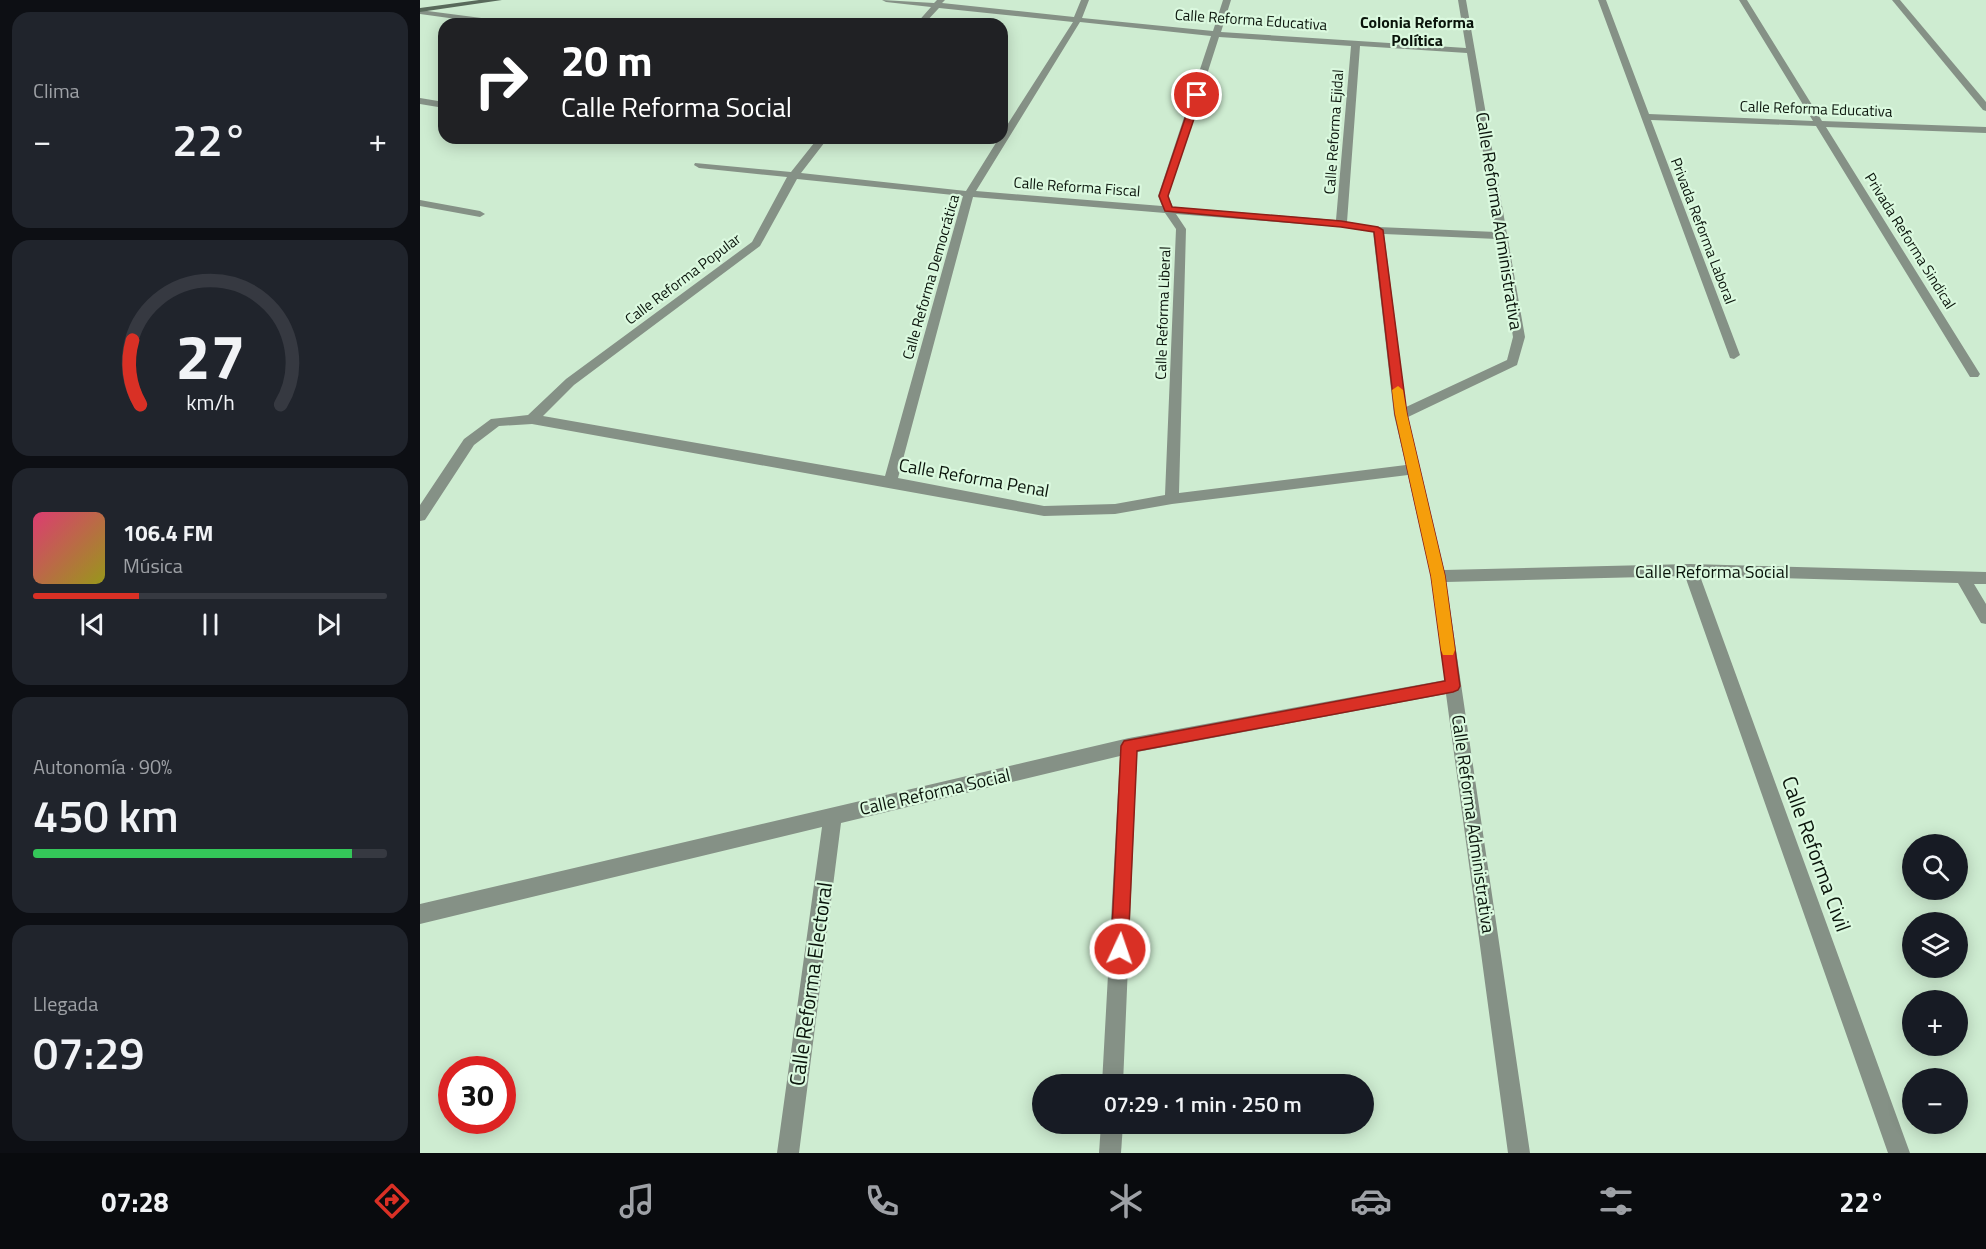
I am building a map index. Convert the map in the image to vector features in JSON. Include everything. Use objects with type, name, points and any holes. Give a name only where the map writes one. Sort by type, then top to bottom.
[{"type":"street","points":[[420,11],[498,0]]},
{"type":"street","name":"Calle Reforma Educativa","points":[[886,0],[939,3],[1077,21],[1218,34],[1471,51]]},
{"type":"street","name":"Calle Reforma Democrática","points":[[1008,132],[1077,21],[1085,0]]},
{"type":"street","name":"Calle Reforma Liberal","points":[[1172,499],[1181,229],[1168,209],[1163,196],[1218,34],[1227,0]]},
{"type":"street","name":"Calle Reforma Administrativa","points":[[1462,0],[1518,337],[1513,362],[1401,414],[1438,576],[1519,1153]]},
{"type":"street","name":"Privada Reforma Laboral","points":[[1602,0],[1734,355]]},
{"type":"street","name":"Privada Reforma Sindical","points":[[1743,0],[1974,374]]},
{"type":"street","points":[[1896,0],[1986,108]]},
{"type":"street","points":[[925,18],[939,3]]},
{"type":"street","points":[[420,11],[470,18]]},
{"type":"street","name":"Calle Reforma Ejidal","points":[[1341,224],[1356,42]]},
{"type":"street","points":[[420,101],[438,104]]},
{"type":"street","name":"Calle Reforma Educativa","points":[[1645,117],[1986,130]]},
{"type":"street","name":"Calle Reforma Popular","points":[[532,419],[570,382],[756,244],[793,176],[818,144]]},
{"type":"street","name":"Calle Reforma Democrática","points":[[890,482],[969,194],[1000,144]]},
{"type":"street","name":"Calle Reforma Fiscal","points":[[699,165],[969,194],[1341,224],[1378,230],[1502,236]]},
{"type":"street","points":[[420,203],[480,214]]},
{"type":"street","points":[[1378,230],[1401,414]]},
{"type":"street","name":"Calle Reforma Penal","points":[[420,516],[469,442],[496,422],[532,419],[890,482],[1044,512],[1115,509],[1172,499],[1413,469]]},
{"type":"street","name":"Calle Reforma Social","points":[[1438,576],[1690,570],[1986,578]]},
{"type":"street","name":"Calle Reforma Civil","points":[[1690,570],[1899,1153]]},
{"type":"street","points":[[1962,577],[1986,618]]},
{"type":"street","name":"Calle Reforma Social","points":[[420,914],[1129,746],[1453,686]]},
{"type":"street","points":[[1113,1074],[1129,746]]},
{"type":"street","name":"Calle Reforma Electoral","points":[[788,1153],[833,816]]},
{"type":"street","points":[[1110,1153],[1111,1134]]},
{"type":"slow traffic","points":[[1398,390],[1401,414],[1438,576],[1448,650]]},
{"type":"district","name":"Colonia Reforma Política","points":[[1417,31]]},
{"type":"route","points":[[1120,949],[1129,746],[1453,686],[1438,576],[1401,414],[1378,230],[1341,224],[1168,209],[1163,196],[1197,95]]}]
